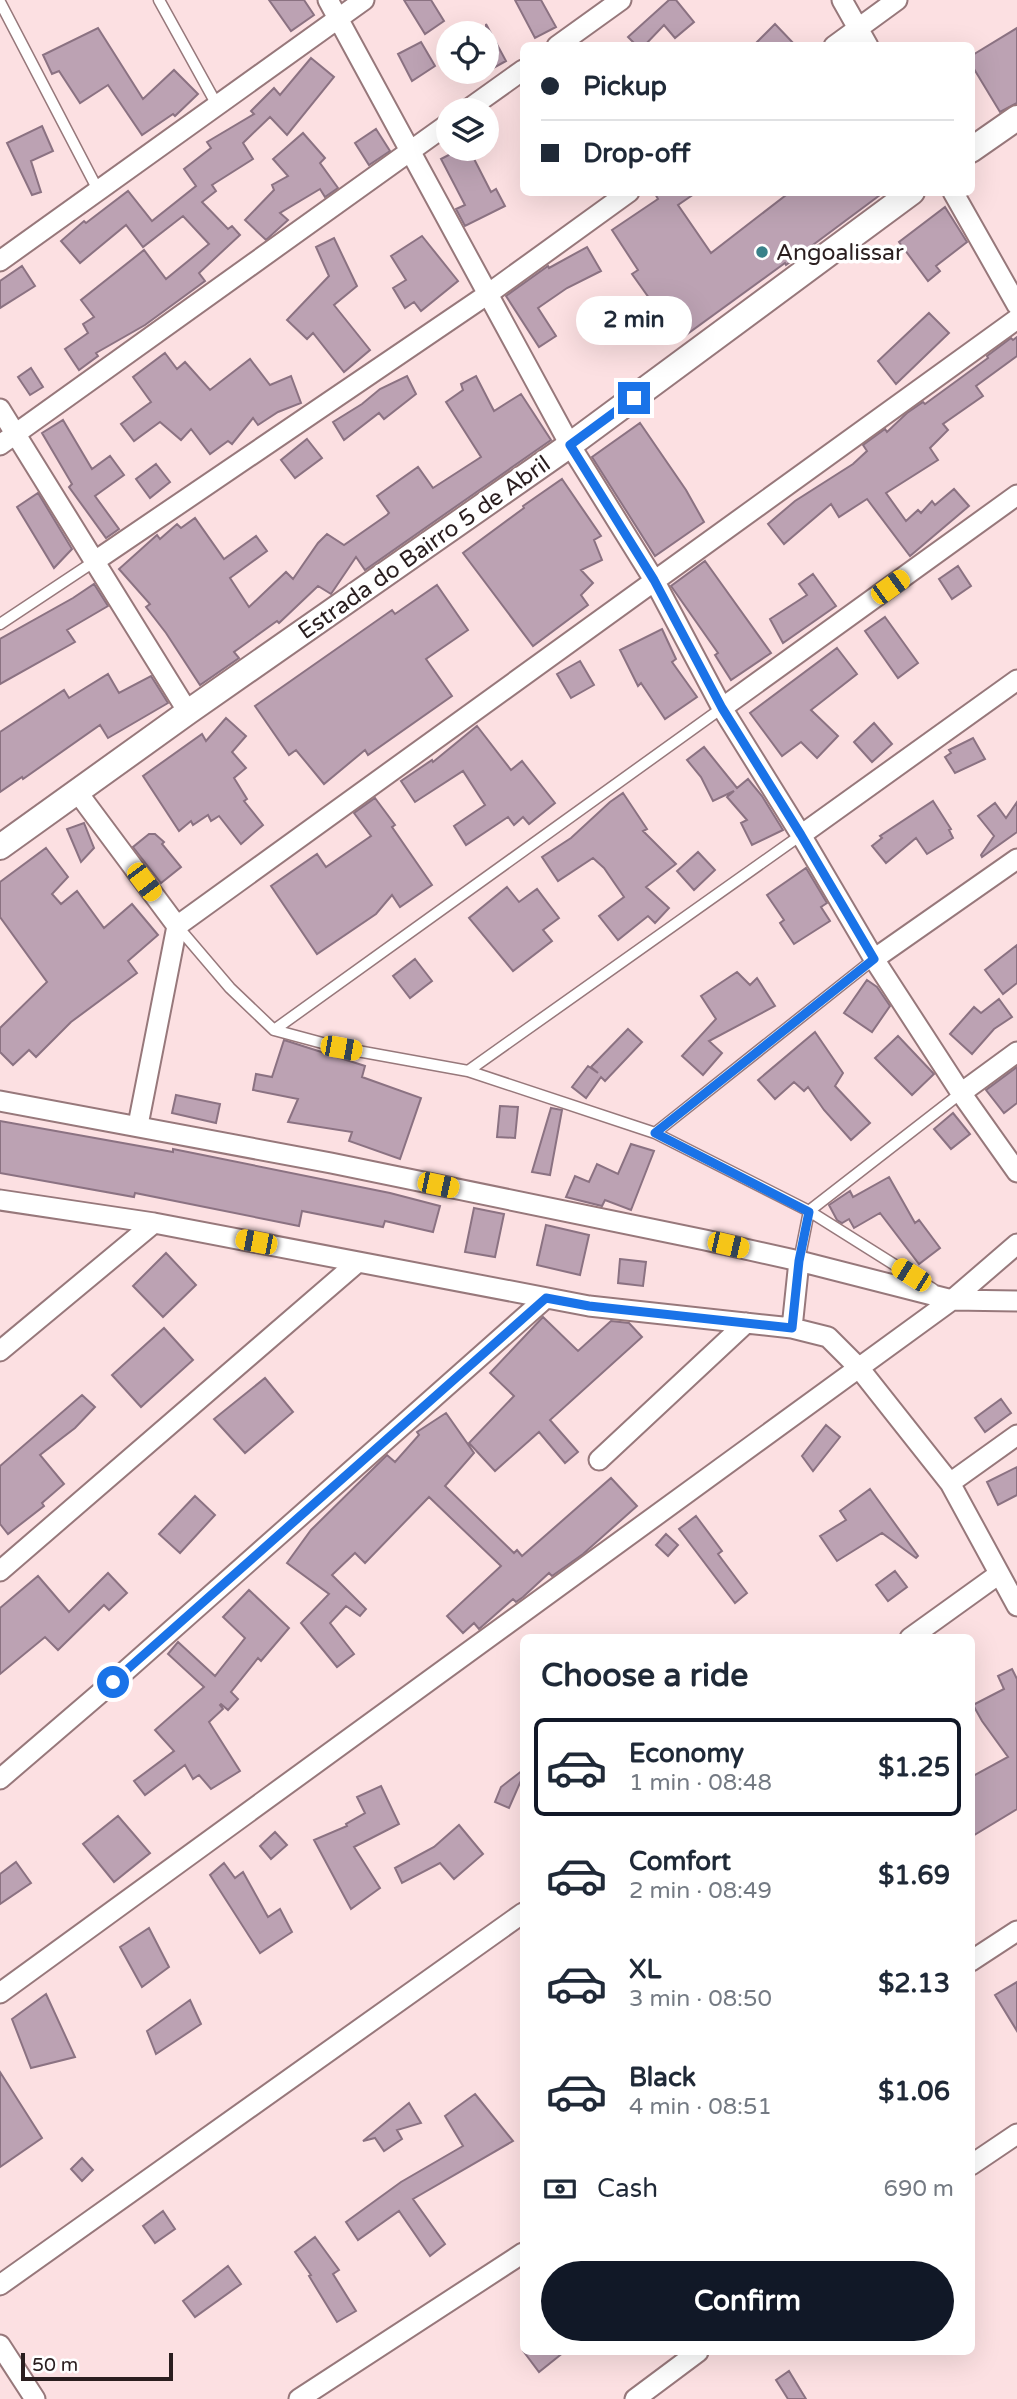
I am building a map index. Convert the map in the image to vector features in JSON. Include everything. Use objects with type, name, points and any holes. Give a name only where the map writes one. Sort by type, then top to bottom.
[{"type":"street","points":[[328,0],[570,445],[654,580],[722,708],[874,959],[961,1093],[1017,1172]]},
{"type":"street","points":[[0,261],[364,0]]},
{"type":"street","points":[[563,42],[621,0]]},
{"type":"street","points":[[842,0],[867,42]]},
{"type":"street","points":[[839,42],[897,0]]},
{"type":"street","points":[[484,98],[520,72]]},
{"type":"street","points":[[975,147],[1017,118]]},
{"type":"street","points":[[8,440],[436,133]]},
{"type":"street","points":[[95,561],[488,294],[623,196]]},
{"type":"street","name":"Estrada do Bairro 5 de Abril","points":[[0,847],[570,445],[907,196]]},
{"type":"street","points":[[955,196],[1017,305]]},
{"type":"street","points":[[138,1125],[177,926],[1017,318]]},
{"type":"street","points":[[0,409],[8,440],[95,561],[188,712]]},
{"type":"street","points":[[722,708],[1017,495]]},
{"type":"street","points":[[801,835],[1017,680]]},
{"type":"street","points":[[78,793],[177,926]]},
{"type":"street","points":[[874,959],[1017,859]]},
{"type":"street","points":[[961,1093],[1017,1052]]},
{"type":"street","points":[[0,1101],[345,1165],[799,1261],[952,1300],[1017,1301]]},
{"type":"street","points":[[0,1200],[154,1223],[589,1306],[792,1328],[828,1337],[859,1368],[950,1483],[1017,1606]]},
{"type":"street","points":[[0,1351],[154,1223]]},
{"type":"street","points":[[0,1993],[952,1300],[1017,1244]]},
{"type":"street","points":[[792,1328],[799,1261]]},
{"type":"street","points":[[0,1571],[358,1262]]},
{"type":"street","points":[[0,1779],[546,1298]]},
{"type":"street","points":[[599,1460],[746,1323]]},
{"type":"street","points":[[950,1483],[1017,1434]]},
{"type":"street","points":[[916,1634],[999,1574]]},
{"type":"street","points":[[0,2285],[520,1915]]},
{"type":"street","points":[[975,1958],[1017,1931]]},
{"type":"street","points":[[975,2162],[1017,2134]]},
{"type":"street","points":[[299,2399],[520,2255]]},
{"type":"street","points":[[0,2345],[35,2399]]},
{"type":"street","points":[[635,2399],[694,2355]]},
{"type":"lane","points":[[159,0],[216,106]]},
{"type":"lane","points":[[0,2],[98,190]]},
{"type":"lane","points":[[0,624],[95,561]]},
{"type":"lane","points":[[274,1030],[722,708]]},
{"type":"lane","points":[[468,1071],[801,835]]},
{"type":"lane","points":[[177,926],[230,988],[274,1030],[341,1048],[468,1071],[655,1133],[809,1212],[952,1300]]},
{"type":"lane","points":[[655,1133],[874,959]]},
{"type":"lane","points":[[799,1261],[809,1212],[961,1093]]},
{"type":"building","points":[[269,0],[304,0],[314,15],[291,31]]},
{"type":"building","points":[[404,0],[431,0],[444,21],[436,21],[436,26],[425,34]]},
{"type":"building","points":[[515,0],[541,0],[556,27],[535,38]]},
{"type":"building","points":[[669,0],[676,0],[694,22],[675,38],[664,25],[648,42],[633,42],[628,37]]},
{"type":"building","points":[[775,24],[792,42],[757,42]]},
{"type":"building","points":[[98,28],[143,99],[174,70],[198,94],[175,116],[173,114],[142,135],[108,85],[80,103],[59,71],[52,74],[43,55]]},
{"type":"building","points":[[1017,28],[1017,103],[1000,112],[975,71],[975,54]]},
{"type":"building","points":[[421,42],[435,66],[412,81],[398,54]]},
{"type":"building","points":[[499,48],[506,61],[499,65]]},
{"type":"building","points":[[311,58],[334,77],[287,135],[270,117],[243,143],[253,159],[212,185],[216,191],[202,202],[228,229],[232,226],[240,235],[199,273],[205,281],[145,325],[96,353],[98,356],[79,370],[65,349],[88,333],[83,324],[94,317],[81,300],[144,250],[166,279],[209,244],[183,216],[143,247],[126,225],[80,263],[61,241],[84,221],[86,223],[128,191],[152,221],[196,186],[184,169],[211,148],[207,142],[254,114],[251,111],[274,88],[280,95]]},
{"type":"building","points":[[42,126],[53,151],[31,161],[41,192],[32,195],[7,143]]},
{"type":"building","points":[[376,129],[390,151],[369,165],[355,143]]},
{"type":"building","points":[[303,133],[325,158],[320,163],[338,188],[325,197],[320,189],[280,213],[288,220],[266,240],[245,220],[274,190],[272,185],[288,176],[273,159]]},
{"type":"building","points":[[442,161],[475,161],[491,192],[496,189],[505,206],[465,226],[456,209],[465,205]]},
{"type":"building","points":[[656,196],[691,196],[678,205],[711,253],[785,196],[879,196],[679,340],[632,274],[638,270],[612,230],[658,199]]},
{"type":"building","points":[[945,207],[967,242],[936,266],[940,271],[928,281],[899,242]]},
{"type":"building","points":[[422,236],[458,281],[421,311],[414,302],[405,308],[393,288],[406,280],[391,256]]},
{"type":"building","points":[[334,238],[357,286],[334,305],[370,350],[344,372],[313,333],[307,339],[287,320],[329,276],[316,247]]},
{"type":"building","points":[[587,247],[601,271],[567,288],[538,308],[556,336],[539,347],[506,296],[548,266],[549,268]]},
{"type":"building","points":[[22,266],[35,286],[0,308],[0,281]]},
{"type":"building","points":[[929,313],[949,333],[896,384],[878,361]]},
{"type":"building","points":[[1017,337],[1017,356],[976,386],[983,396],[943,424],[948,430],[930,448],[938,460],[886,493],[906,521],[918,510],[921,513],[932,501],[935,505],[954,489],[969,506],[910,556],[867,499],[839,517],[831,504],[784,544],[768,524],[795,501],[853,464],[867,451],[863,445],[885,429],[887,432],[907,413],[923,402],[925,404],[1011,338],[1013,340]]},
{"type":"building","points":[[165,353],[177,369],[185,362],[210,390],[250,359],[270,385],[291,376],[301,403],[278,412],[258,425],[253,418],[232,444],[228,441],[210,454],[191,429],[181,440],[160,422],[134,441],[121,424],[151,402],[133,377]]},
{"type":"building","points":[[31,368],[43,387],[30,395],[18,377]]},
{"type":"building","points":[[407,376],[416,394],[384,419],[379,413],[344,440],[333,422],[380,389]]},
{"type":"building","points":[[476,376],[494,411],[521,394],[551,440],[365,570],[356,557],[331,594],[318,586],[279,623],[277,621],[234,652],[239,658],[200,685],[146,607],[150,604],[119,569],[157,535],[160,539],[177,524],[181,528],[195,518],[224,559],[256,536],[267,551],[230,578],[249,607],[286,572],[293,579],[327,534],[344,545],[387,515],[389,513],[377,496],[418,467],[433,488],[481,457],[446,402],[463,390],[461,384]]},
{"type":"building","points":[[63,420],[92,469],[110,456],[124,475],[95,496],[119,529],[106,538],[69,487],[72,484],[42,433]]},
{"type":"building","points":[[640,423],[686,490],[704,522],[655,556],[592,457]]},
{"type":"building","points":[[307,439],[322,458],[295,478],[281,460]]},
{"type":"building","points":[[156,464],[170,482],[150,498],[136,479]]},
{"type":"building","points":[[562,479],[601,536],[594,540],[602,560],[581,570],[593,583],[581,595],[588,605],[533,646],[463,553]]},
{"type":"building","points":[[38,493],[72,549],[54,568],[17,507]]},
{"type":"building","points":[[705,561],[771,653],[731,680],[715,655],[718,653],[671,586]]},
{"type":"building","points":[[958,566],[971,586],[952,599],[939,579]]},
{"type":"building","points":[[813,574],[836,606],[783,643],[770,619],[807,595],[799,584]]},
{"type":"building","points":[[94,584],[108,606],[67,630],[75,642],[0,684],[0,639]]},
{"type":"building","points":[[437,585],[468,630],[426,659],[452,696],[368,755],[365,750],[324,784],[296,750],[289,755],[255,706],[392,610],[395,614]]},
{"type":"building","points":[[885,617],[918,663],[898,678],[865,631]]},
{"type":"building","points":[[662,629],[676,659],[672,662],[697,697],[665,719],[641,683],[638,686],[620,650]]},
{"type":"building","points":[[837,648],[857,674],[811,710],[838,736],[817,758],[801,742],[782,756],[750,713]]},
{"type":"building","points":[[580,661],[594,685],[571,698],[557,674]]},
{"type":"building","points":[[108,674],[119,693],[151,676],[168,703],[108,738],[100,725],[0,792],[0,732],[64,690],[69,698]]},
{"type":"building","points":[[226,718],[246,736],[232,752],[246,768],[234,778],[247,799],[244,801],[263,825],[241,844],[219,816],[211,821],[208,815],[193,825],[191,821],[179,831],[143,776],[202,734],[206,741]]},
{"type":"building","points":[[874,723],[892,744],[872,762],[854,742]]},
{"type":"building","points":[[477,726],[511,770],[522,761],[555,803],[529,824],[523,817],[514,825],[508,817],[466,845],[454,826],[485,805],[463,771],[415,802],[401,781],[432,760],[433,762]]},
{"type":"building","points":[[973,738],[985,759],[955,773],[945,757],[951,753],[949,750]]},
{"type":"building","points":[[704,747],[737,788],[748,779],[783,830],[752,845],[741,823],[747,820],[727,797],[734,791],[713,801],[701,777],[687,760]]},
{"type":"building","points":[[623,793],[647,829],[643,831],[676,864],[646,887],[669,908],[655,923],[648,916],[618,940],[599,916],[624,897],[604,868],[593,858],[558,881],[542,857],[571,838]]},
{"type":"building","points":[[375,798],[432,885],[400,907],[392,895],[376,914],[317,954],[271,886],[317,854],[326,867],[371,836],[354,813]]},
{"type":"building","points":[[933,801],[951,829],[949,830],[953,838],[927,854],[916,838],[886,863],[872,846],[882,838],[880,836]]},
{"type":"building","points":[[1017,802],[1017,832],[982,857],[994,836],[978,816],[995,803],[1006,818]]},
{"type":"building","points":[[84,823],[94,848],[81,862],[67,829]]},
{"type":"building","points":[[149,834],[155,834],[164,842],[162,844],[181,867],[161,883],[133,847]]},
{"type":"building","points":[[46,848],[68,877],[52,894],[61,904],[77,891],[104,928],[132,904],[158,935],[128,961],[137,973],[71,1022],[36,1057],[29,1050],[13,1065],[0,1052],[0,1028],[47,982],[0,917],[0,882]]},
{"type":"building","points":[[698,852],[715,870],[694,890],[677,871]]},
{"type":"building","points":[[806,868],[827,903],[821,907],[830,921],[794,944],[780,923],[784,920],[767,895]]},
{"type":"building","points":[[507,887],[519,902],[537,889],[559,918],[543,930],[552,941],[513,971],[469,918]]},
{"type":"building","points":[[1017,945],[1017,983],[1003,994],[985,970]]},
{"type":"building","points":[[415,959],[432,981],[410,998],[393,976]]},
{"type":"building","points":[[737,972],[750,985],[757,978],[775,1006],[709,1041],[722,1053],[703,1075],[682,1056],[716,1019],[701,996]]},
{"type":"building","points":[[867,980],[877,987],[890,1006],[872,1032],[844,1013]]},
{"type":"building","points":[[999,999],[1012,1017],[994,1029],[972,1054],[950,1034],[974,1007],[981,1013]]},
{"type":"building","points":[[628,1029],[642,1042],[605,1081],[601,1077],[586,1098],[572,1087],[588,1066],[598,1073],[591,1067]]},
{"type":"building","points":[[815,1032],[843,1073],[835,1086],[870,1123],[851,1140],[808,1087],[804,1091],[794,1082],[775,1099],[758,1080]]},
{"type":"building","points":[[898,1036],[934,1074],[912,1095],[875,1058]]},
{"type":"building","points":[[284,1040],[365,1066],[362,1077],[421,1098],[400,1159],[349,1141],[352,1132],[288,1122],[298,1099],[253,1090],[256,1074],[272,1077]]},
{"type":"building","points":[[1017,1067],[1017,1103],[1004,1113],[986,1090]]},
{"type":"building","points":[[176,1095],[220,1104],[216,1123],[172,1113]]},
{"type":"building","points":[[500,1106],[518,1107],[515,1138],[497,1137]]},
{"type":"building","points":[[551,1108],[562,1110],[550,1175],[532,1172]]},
{"type":"building","points":[[953,1113],[970,1134],[951,1149],[934,1129]]},
{"type":"building","points":[[0,1121],[173,1152],[173,1149],[390,1193],[440,1206],[433,1232],[385,1221],[383,1227],[302,1211],[299,1226],[135,1193],[134,1197],[0,1173]]},
{"type":"building","points":[[631,1144],[654,1151],[631,1210],[605,1200],[602,1206],[566,1197],[575,1176],[589,1182],[597,1164],[618,1174]]},
{"type":"building","points":[[889,1177],[915,1223],[919,1220],[940,1248],[919,1264],[880,1213],[854,1228],[849,1219],[842,1223],[837,1220],[829,1205],[850,1191],[853,1197]]},
{"type":"building","points":[[474,1208],[504,1214],[495,1257],[465,1252]]},
{"type":"building","points":[[546,1225],[589,1235],[580,1275],[537,1265]]},
{"type":"building","points":[[166,1253],[196,1285],[163,1317],[133,1286]]},
{"type":"building","points":[[620,1259],[646,1262],[643,1286],[618,1283]]},
{"type":"building","points":[[543,1317],[578,1351],[611,1321],[629,1323],[642,1337],[550,1420],[578,1452],[565,1463],[539,1432],[495,1471],[469,1443],[514,1396],[490,1373]]},
{"type":"building","points":[[164,1328],[193,1360],[141,1407],[112,1375]]},
{"type":"building","points":[[265,1378],[293,1412],[245,1453],[214,1419]]},
{"type":"building","points":[[82,1395],[95,1407],[75,1428],[40,1455],[64,1484],[42,1503],[44,1506],[8,1534],[0,1524],[0,1466]]},
{"type":"building","points":[[1001,1399],[1011,1413],[985,1432],[975,1418]]},
{"type":"building","points":[[446,1413],[474,1453],[445,1486],[514,1553],[517,1550],[522,1556],[611,1478],[637,1506],[583,1554],[552,1576],[549,1573],[523,1597],[516,1602],[513,1599],[479,1629],[474,1623],[463,1633],[447,1616],[501,1566],[429,1497],[365,1563],[355,1553],[332,1575],[366,1609],[360,1616],[346,1606],[330,1623],[354,1654],[337,1667],[301,1623],[329,1594],[287,1563],[311,1530],[387,1455],[395,1462],[419,1435],[417,1432]]},
{"type":"building","points":[[826,1425],[840,1437],[813,1471],[802,1456]]},
{"type":"building","points":[[1017,1467],[1017,1495],[998,1505],[987,1482]]},
{"type":"building","points":[[870,1489],[918,1556],[916,1558],[882,1533],[837,1561],[820,1536],[846,1520],[840,1511]]},
{"type":"building","points":[[195,1496],[215,1515],[180,1553],[159,1534]]},
{"type":"building","points":[[696,1516],[722,1551],[718,1554],[747,1593],[735,1603],[679,1529]]},
{"type":"building","points":[[666,1534],[678,1545],[668,1556],[656,1545]]},
{"type":"building","points":[[895,1571],[907,1587],[888,1601],[876,1585]]},
{"type":"building","points":[[108,1573],[127,1593],[109,1610],[104,1605],[58,1650],[45,1637],[0,1674],[0,1608],[38,1576],[69,1612]]},
{"type":"building","points":[[249,1590],[289,1628],[261,1661],[258,1658],[231,1692],[238,1699],[228,1710],[221,1704],[223,1709],[209,1722],[240,1771],[211,1789],[199,1775],[193,1779],[185,1765],[145,1795],[134,1781],[174,1751],[155,1730],[204,1687],[168,1654],[178,1642],[215,1676],[245,1638],[223,1617]]},
{"type":"building","points":[[1012,1669],[1017,1679],[1017,1809],[975,1835],[975,1775],[1008,1757],[975,1709],[975,1704],[1004,1689],[998,1676]]},
{"type":"building","points":[[520,1772],[520,1783],[509,1808],[495,1802],[501,1787]]},
{"type":"building","points":[[381,1786],[399,1824],[354,1847],[380,1888],[351,1909],[314,1840],[347,1826],[346,1824],[365,1813],[357,1797]]},
{"type":"building","points":[[118,1816],[150,1853],[114,1882],[83,1844]]},
{"type":"building","points":[[459,1825],[483,1854],[454,1879],[440,1863],[402,1883],[395,1868],[434,1847]]},
{"type":"building","points":[[275,1832],[287,1845],[271,1859],[260,1846]]},
{"type":"building","points":[[16,1862],[31,1883],[0,1904],[0,1874]]},
{"type":"building","points":[[224,1863],[235,1878],[243,1872],[268,1917],[280,1909],[292,1932],[260,1953],[210,1875]]},
{"type":"building","points":[[149,1928],[169,1967],[142,1987],[120,1947]]},
{"type":"building","points":[[1017,1982],[1017,2031],[995,1995]]},
{"type":"building","points":[[46,1994],[75,2057],[31,2068],[12,2019]]},
{"type":"building","points":[[190,2000],[201,2024],[156,2054],[147,2031]]},
{"type":"building","points":[[0,2072],[42,2138],[0,2167]]},
{"type":"building","points":[[475,2094],[513,2141],[413,2199],[445,2244],[430,2256],[399,2211],[358,2240],[346,2222],[401,2182],[463,2146],[445,2116]]},
{"type":"building","points":[[409,2103],[421,2123],[397,2130],[402,2139],[384,2151],[375,2138],[363,2141]]},
{"type":"building","points":[[82,2158],[93,2170],[82,2181],[71,2169]]},
{"type":"building","points":[[163,2211],[175,2229],[155,2243],[143,2226]]},
{"type":"building","points":[[315,2237],[339,2270],[333,2274],[356,2311],[337,2322],[295,2252]]},
{"type":"building","points":[[228,2266],[241,2284],[195,2317],[183,2301]]},
{"type":"building","points":[[526,2355],[560,2355],[539,2372]]},
{"type":"building","points":[[789,2371],[806,2399],[788,2399],[776,2380]]},
{"type":"place","name":"Angoalissar","points":[[762,252]]},
{"type":"route","points":[[113,1682],[546,1298],[589,1306],[792,1328],[799,1261],[809,1212],[655,1133],[874,959],[722,708],[654,580],[570,445],[634,398]]}]
